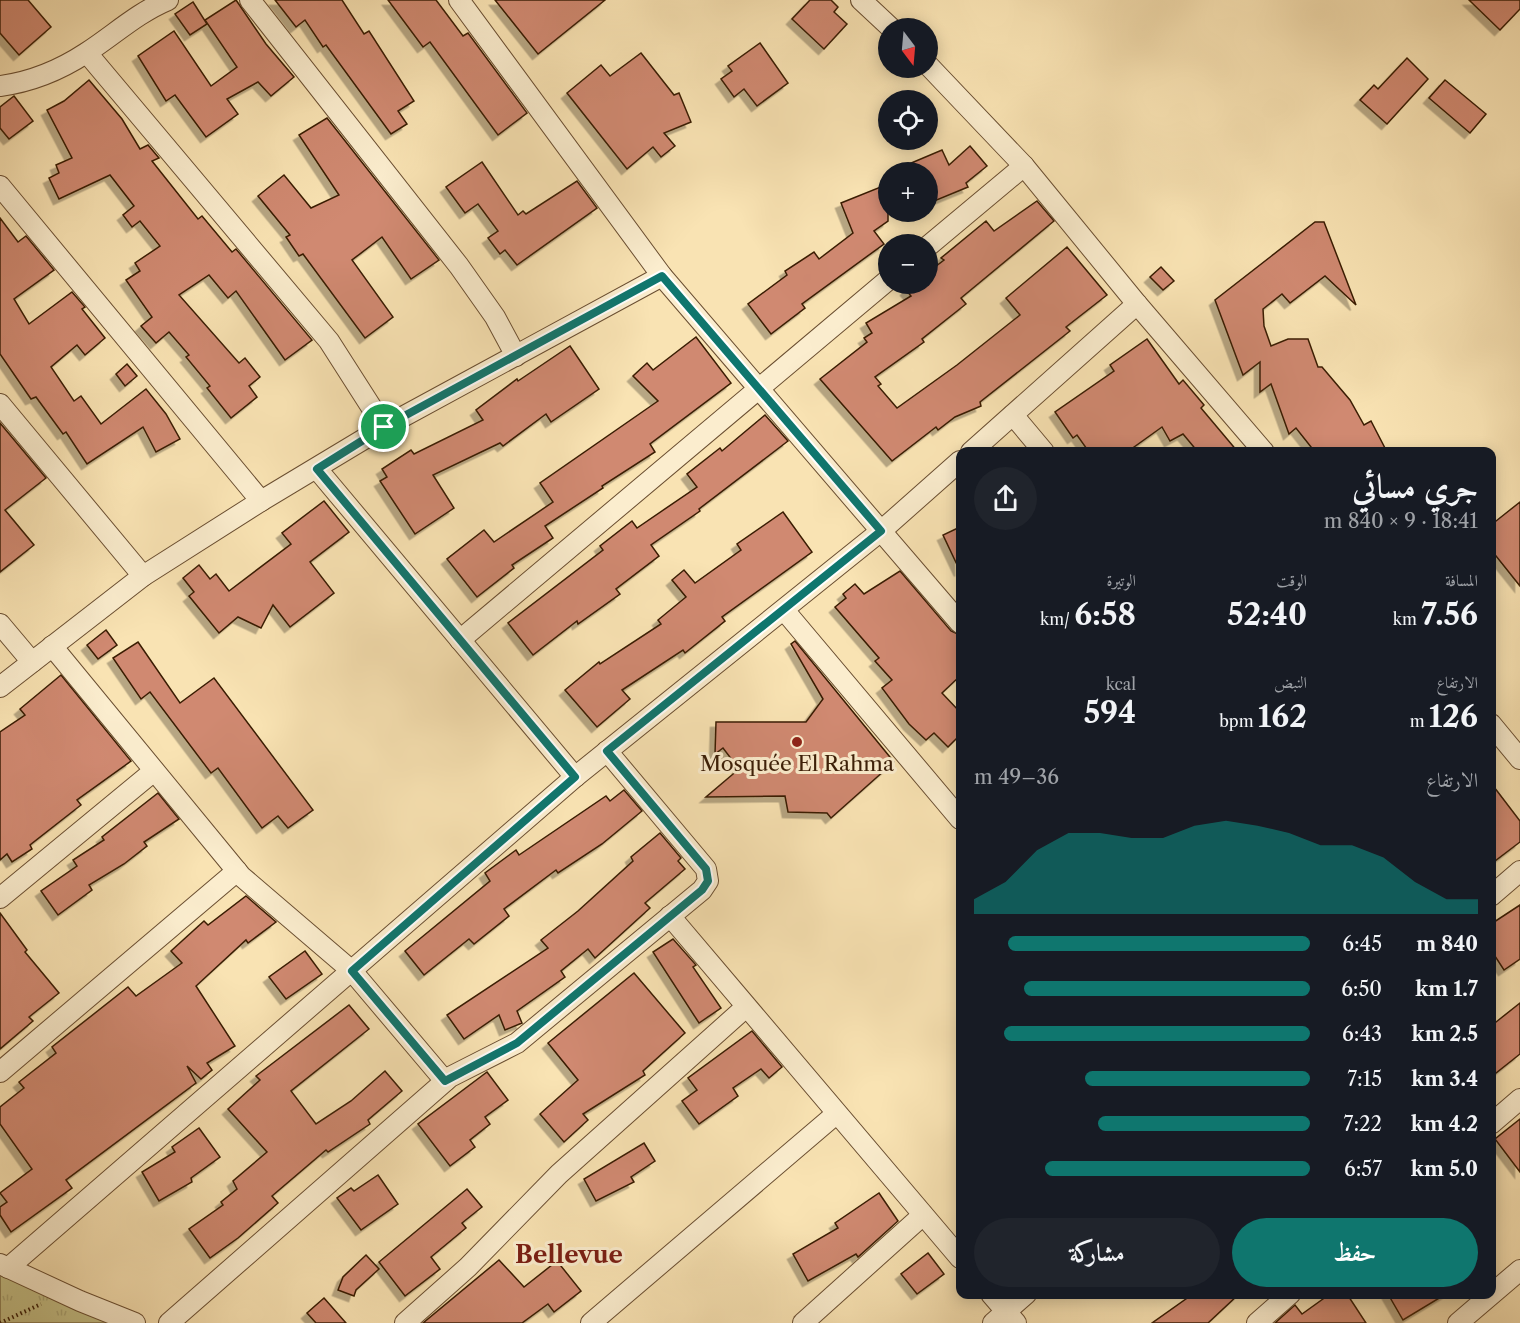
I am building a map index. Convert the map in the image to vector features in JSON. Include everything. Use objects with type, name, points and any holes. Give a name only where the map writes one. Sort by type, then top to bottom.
[{"type":"street","points":[[0,86],[30,80],[87,53],[144,10],[168,0]]},
{"type":"street","points":[[250,0],[459,266],[495,317],[516,356]]},
{"type":"street","points":[[459,0],[662,276],[760,387],[956,618]]},
{"type":"street","points":[[861,0],[880,18]]},
{"type":"street","points":[[87,53],[329,341],[384,427]]},
{"type":"street","points":[[938,76],[1024,166],[1137,304],[1260,447]]},
{"type":"street","points":[[938,238],[1024,166]]},
{"type":"street","points":[[0,186],[261,501]]},
{"type":"street","points":[[0,687],[143,576],[261,501],[384,427],[662,276]]},
{"type":"street","points":[[460,640],[878,288]]},
{"type":"street","points":[[977,447],[1137,304]]},
{"type":"street","points":[[0,404],[143,576]]},
{"type":"street","points":[[1013,415],[1040,447]]},
{"type":"street","points":[[135,1323],[63,1294],[4,1266],[352,971],[575,777],[881,531],[956,465]]},
{"type":"street","points":[[317,469],[575,777]]},
{"type":"street","points":[[784,610],[956,814]]},
{"type":"street","points":[[0,624],[32,662]]},
{"type":"street","points":[[52,646],[237,871],[352,971],[445,1081]]},
{"type":"street","points":[[1496,730],[1520,759]]},
{"type":"street","points":[[169,1323],[445,1081],[517,1043],[702,890],[708,881],[706,869],[607,751]]},
{"type":"street","points":[[0,898],[154,771]]},
{"type":"street","points":[[0,1072],[237,871]]},
{"type":"street","points":[[1496,892],[1520,871]]},
{"type":"street","points":[[670,916],[956,1253]]},
{"type":"street","points":[[405,1323],[468,1267],[559,1174],[746,1007]]},
{"type":"street","points":[[1496,1120],[1520,1099]]},
{"type":"street","points":[[591,1323],[836,1114]]},
{"type":"street","points":[[803,1323],[923,1215]]},
{"type":"street","points":[[1496,1295],[1517,1279]]},
{"type":"street","points":[[994,1299],[1005,1319],[1022,1299]]},
{"type":"street","points":[[1257,1323],[1284,1299]]},
{"type":"street","points":[[1458,1323],[1490,1299]]},
{"type":"path","points":[[0,1323],[63,1294]]},
{"type":"green space","points":[[0,1264],[135,1323],[0,1323]]},
{"type":"building","points":[[0,0],[28,0],[51,27],[19,55],[0,33]]},
{"type":"building","points":[[236,0],[266,44],[294,77],[271,96],[258,82],[227,99],[238,114],[206,137],[175,95],[166,101],[138,56],[174,31],[211,86],[237,67],[205,20]]},
{"type":"building","points":[[275,0],[342,0],[364,34],[369,31],[414,101],[398,111],[407,124],[391,134],[326,45],[323,47],[305,20],[296,27]]},
{"type":"building","points":[[388,0],[436,0],[463,36],[468,33],[527,113],[498,135],[430,42],[423,47]]},
{"type":"building","points":[[495,0],[605,0],[538,54]]},
{"type":"building","points":[[810,0],[831,0],[838,7],[834,12],[847,24],[824,49],[792,19]]},
{"type":"building","points":[[1469,0],[1520,0],[1520,9],[1500,30]]},
{"type":"building","points":[[193,2],[207,24],[190,35],[175,14]]},
{"type":"building","points":[[760,43],[788,83],[757,106],[744,89],[734,97],[721,79],[732,71],[728,66]]},
{"type":"building","points":[[641,53],[674,95],[679,93],[691,122],[664,133],[675,146],[661,157],[653,147],[627,169],[567,93],[601,65],[610,76]]},
{"type":"building","points":[[1407,58],[1428,79],[1387,124],[1360,100],[1374,85],[1378,89]]},
{"type":"building","points":[[89,80],[122,119],[140,149],[148,145],[159,158],[152,161],[198,219],[202,216],[232,252],[236,249],[312,340],[285,360],[236,291],[228,298],[209,275],[179,295],[239,363],[245,358],[260,377],[249,386],[257,397],[231,418],[207,388],[210,386],[186,357],[189,355],[169,332],[156,343],[141,326],[152,317],[126,280],[140,271],[135,263],[160,246],[140,221],[132,227],[123,215],[134,206],[110,175],[59,199],[49,178],[59,173],[56,165],[72,158],[47,110],[64,101]]},
{"type":"building","points":[[1445,80],[1486,114],[1470,133],[1429,98]]},
{"type":"building","points":[[14,96],[33,121],[9,139],[0,128],[0,107]]},
{"type":"building","points":[[327,118],[439,260],[411,279],[382,237],[352,260],[393,317],[365,338],[303,254],[299,256],[286,237],[290,235],[258,196],[284,175],[311,208],[339,195],[299,135]]},
{"type":"building","points":[[970,146],[987,166],[966,183],[968,187],[938,199],[938,162],[914,162],[942,150],[949,165]]},
{"type":"building","points":[[482,162],[518,215],[523,211],[526,214],[577,181],[597,208],[517,265],[505,250],[500,254],[488,238],[498,231],[478,204],[465,213],[446,187]]},
{"type":"building","points":[[878,188],[878,222],[887,222],[874,231],[878,236],[878,248],[802,304],[805,308],[771,334],[748,304],[787,275],[785,271],[814,252],[819,259],[853,233],[841,203]]},
{"type":"building","points":[[1037,201],[1054,221],[961,298],[966,304],[922,339],[924,342],[875,377],[881,384],[878,386],[897,408],[957,365],[1020,315],[1006,298],[1067,247],[1107,295],[1066,327],[1070,331],[980,402],[981,406],[955,417],[938,430],[936,427],[892,461],[820,379],[867,342],[864,338],[872,333],[866,323],[911,296],[909,294],[938,294],[938,265],[944,260],[941,258],[986,221],[994,231]]},
{"type":"building","points":[[0,218],[18,242],[26,236],[54,270],[14,299],[29,324],[72,292],[85,307],[82,309],[105,338],[85,355],[77,345],[51,367],[74,401],[81,396],[101,424],[146,389],[166,414],[180,439],[156,452],[143,427],[87,464],[66,432],[63,434],[36,397],[31,399],[0,354]]},
{"type":"building","points":[[1315,222],[1324,222],[1356,305],[1325,276],[1290,303],[1282,294],[1263,309],[1264,326],[1271,346],[1288,339],[1308,339],[1318,367],[1322,367],[1350,400],[1364,425],[1371,421],[1384,447],[1311,447],[1296,428],[1289,434],[1271,384],[1260,392],[1260,362],[1243,375],[1215,300]]},
{"type":"building","points":[[1161,267],[1174,281],[1163,290],[1150,277]]},
{"type":"building","points":[[696,337],[731,383],[650,444],[655,452],[545,526],[553,538],[512,565],[514,568],[477,597],[447,559],[484,530],[494,542],[553,502],[540,483],[658,401],[633,376],[647,363],[653,370]]},
{"type":"building","points":[[1147,339],[1179,384],[1183,380],[1204,405],[1201,408],[1234,447],[1194,447],[1183,434],[1170,441],[1162,427],[1134,447],[1085,447],[1077,435],[1073,438],[1055,412],[1114,371],[1110,365]]},
{"type":"building","points":[[570,346],[599,389],[551,422],[546,414],[503,446],[500,443],[433,475],[454,508],[415,534],[380,481],[387,477],[382,469],[411,450],[414,454],[483,420],[476,410],[517,379],[518,381]]},
{"type":"building","points":[[127,364],[137,376],[125,386],[116,374]]},
{"type":"building","points":[[765,415],[788,441],[699,509],[700,511],[651,545],[659,556],[616,589],[620,594],[578,624],[577,621],[533,655],[508,623],[603,550],[600,546],[632,521],[637,528],[697,487],[687,474],[720,448],[722,451]]},
{"type":"building","points":[[0,423],[46,478],[5,510],[34,545],[0,572]]},
{"type":"building","points":[[324,501],[349,532],[310,562],[334,593],[290,627],[273,605],[261,628],[238,617],[219,633],[189,596],[194,592],[183,578],[199,565],[210,579],[216,574],[229,591],[291,544],[282,533]]},
{"type":"building","points":[[1520,502],[1520,586],[1496,556],[1496,521]]},
{"type":"building","points":[[783,512],[812,552],[722,617],[725,621],[685,653],[683,650],[622,690],[630,699],[597,727],[565,690],[599,662],[600,664],[661,624],[658,620],[686,597],[672,580],[684,570],[695,583],[741,550],[737,544]]},
{"type":"building","points":[[956,529],[956,563],[943,535]]},
{"type":"building","points":[[900,571],[951,631],[956,633],[956,680],[942,693],[956,708],[956,739],[948,747],[934,733],[926,740],[909,724],[882,688],[892,680],[875,661],[879,658],[835,607],[846,598],[843,594],[855,584],[864,594]]},
{"type":"building","points":[[106,630],[117,645],[98,659],[87,645]]},
{"type":"building","name":"Mosquée El Rahma","points":[[795,641],[894,762],[831,818],[827,813],[788,812],[785,796],[706,797],[739,769],[723,748],[715,754],[716,722],[806,722],[823,699],[791,644]]},
{"type":"building","points":[[138,642],[180,703],[214,678],[313,810],[288,828],[278,816],[262,828],[218,768],[211,773],[150,692],[141,699],[113,658]]},
{"type":"building","points":[[61,675],[131,761],[77,800],[81,805],[30,845],[32,849],[12,862],[7,854],[0,860],[0,732],[25,715],[20,709]]},
{"type":"building","points":[[624,790],[642,811],[602,844],[558,873],[556,870],[504,909],[509,916],[474,944],[469,939],[424,975],[405,951],[490,881],[485,873],[516,850],[519,855],[606,796],[610,801]]},
{"type":"building","points":[[1496,790],[1520,821],[1520,842],[1496,860]]},
{"type":"building","points":[[158,793],[179,819],[144,842],[147,846],[124,864],[89,885],[92,890],[58,915],[41,891],[77,866],[73,860],[104,840],[102,837]]},
{"type":"building","points":[[660,833],[681,858],[678,861],[685,869],[645,903],[650,908],[595,958],[588,949],[561,971],[565,977],[517,1011],[522,1023],[505,1030],[499,1015],[464,1039],[447,1015],[548,948],[541,940],[578,911],[633,861],[631,857]]},
{"type":"building","points":[[246,896],[276,922],[248,943],[246,940],[196,986],[235,1046],[207,1063],[212,1070],[201,1079],[187,1066],[196,1083],[66,1180],[72,1188],[11,1232],[0,1215],[0,1207],[7,1202],[0,1193],[32,1169],[0,1124],[0,1107],[24,1088],[19,1082],[56,1053],[52,1047],[128,987],[136,996],[182,963],[171,951],[204,921],[208,925]]},
{"type":"building","points":[[1520,905],[1520,959],[1504,970],[1496,958],[1496,921]]},
{"type":"building","points":[[0,913],[27,950],[25,952],[59,993],[29,1017],[33,1021],[0,1049]]},
{"type":"building","points":[[673,939],[696,965],[693,967],[721,1008],[699,1023],[653,952]]},
{"type":"building","points":[[305,951],[322,974],[286,999],[269,977]]},
{"type":"building","points":[[634,973],[685,1033],[643,1071],[645,1075],[583,1114],[588,1120],[564,1142],[540,1114],[578,1080],[548,1043]]},
{"type":"building","points":[[1520,1003],[1520,1054],[1496,1073],[1496,1022]]},
{"type":"building","points":[[349,1005],[369,1029],[291,1091],[316,1124],[351,1101],[385,1071],[402,1091],[368,1120],[370,1124],[328,1152],[326,1150],[272,1196],[278,1203],[238,1238],[210,1258],[189,1229],[223,1205],[221,1202],[237,1189],[233,1181],[267,1152],[228,1109],[260,1080],[256,1076]]},
{"type":"building","points":[[752,1031],[782,1067],[769,1078],[761,1069],[733,1088],[738,1096],[699,1124],[682,1101],[697,1090],[688,1078]]},
{"type":"building","points":[[487,1072],[508,1100],[485,1117],[490,1124],[470,1140],[475,1147],[450,1166],[418,1124]]},
{"type":"building","points":[[1520,1119],[1520,1172],[1496,1140]]},
{"type":"building","points":[[199,1128],[220,1157],[191,1178],[192,1182],[159,1201],[142,1172],[175,1152],[172,1147]]},
{"type":"building","points":[[644,1143],[655,1161],[631,1177],[634,1182],[596,1201],[584,1179]]},
{"type":"building","points":[[378,1175],[398,1204],[361,1230],[337,1198],[351,1188],[354,1191]]},
{"type":"building","points":[[467,1189],[482,1207],[462,1223],[466,1228],[431,1257],[440,1269],[405,1296],[379,1262]]},
{"type":"building","points":[[879,1193],[898,1221],[858,1257],[856,1254],[808,1281],[793,1254],[838,1228],[835,1223]]},
{"type":"building","points":[[928,1253],[944,1274],[917,1294],[901,1274]]},
{"type":"building","points":[[366,1255],[379,1269],[356,1290],[354,1296],[338,1290],[343,1277]]},
{"type":"building","points":[[499,1260],[524,1287],[557,1261],[581,1291],[554,1312],[548,1304],[522,1323],[423,1323]]},
{"type":"building","points":[[324,1298],[346,1323],[316,1323],[307,1313]]},
{"type":"building","points":[[1186,1299],[1234,1299],[1208,1323],[1152,1323]]},
{"type":"building","points":[[1323,1299],[1350,1299],[1366,1323],[1275,1323],[1295,1305],[1302,1314]]},
{"type":"building","points":[[1391,1299],[1438,1299],[1403,1320]]},
{"type":"place","name":"Mosquée El Rahma","points":[[797,742]]},
{"type":"district","name":"Bellevue","points":[[569,1255]]},
{"type":"route","points":[[662,276],[760,387],[881,531],[607,751],[706,869],[708,881],[702,890],[517,1043],[445,1081],[352,971],[575,777],[317,469],[384,427],[662,276]]}]
